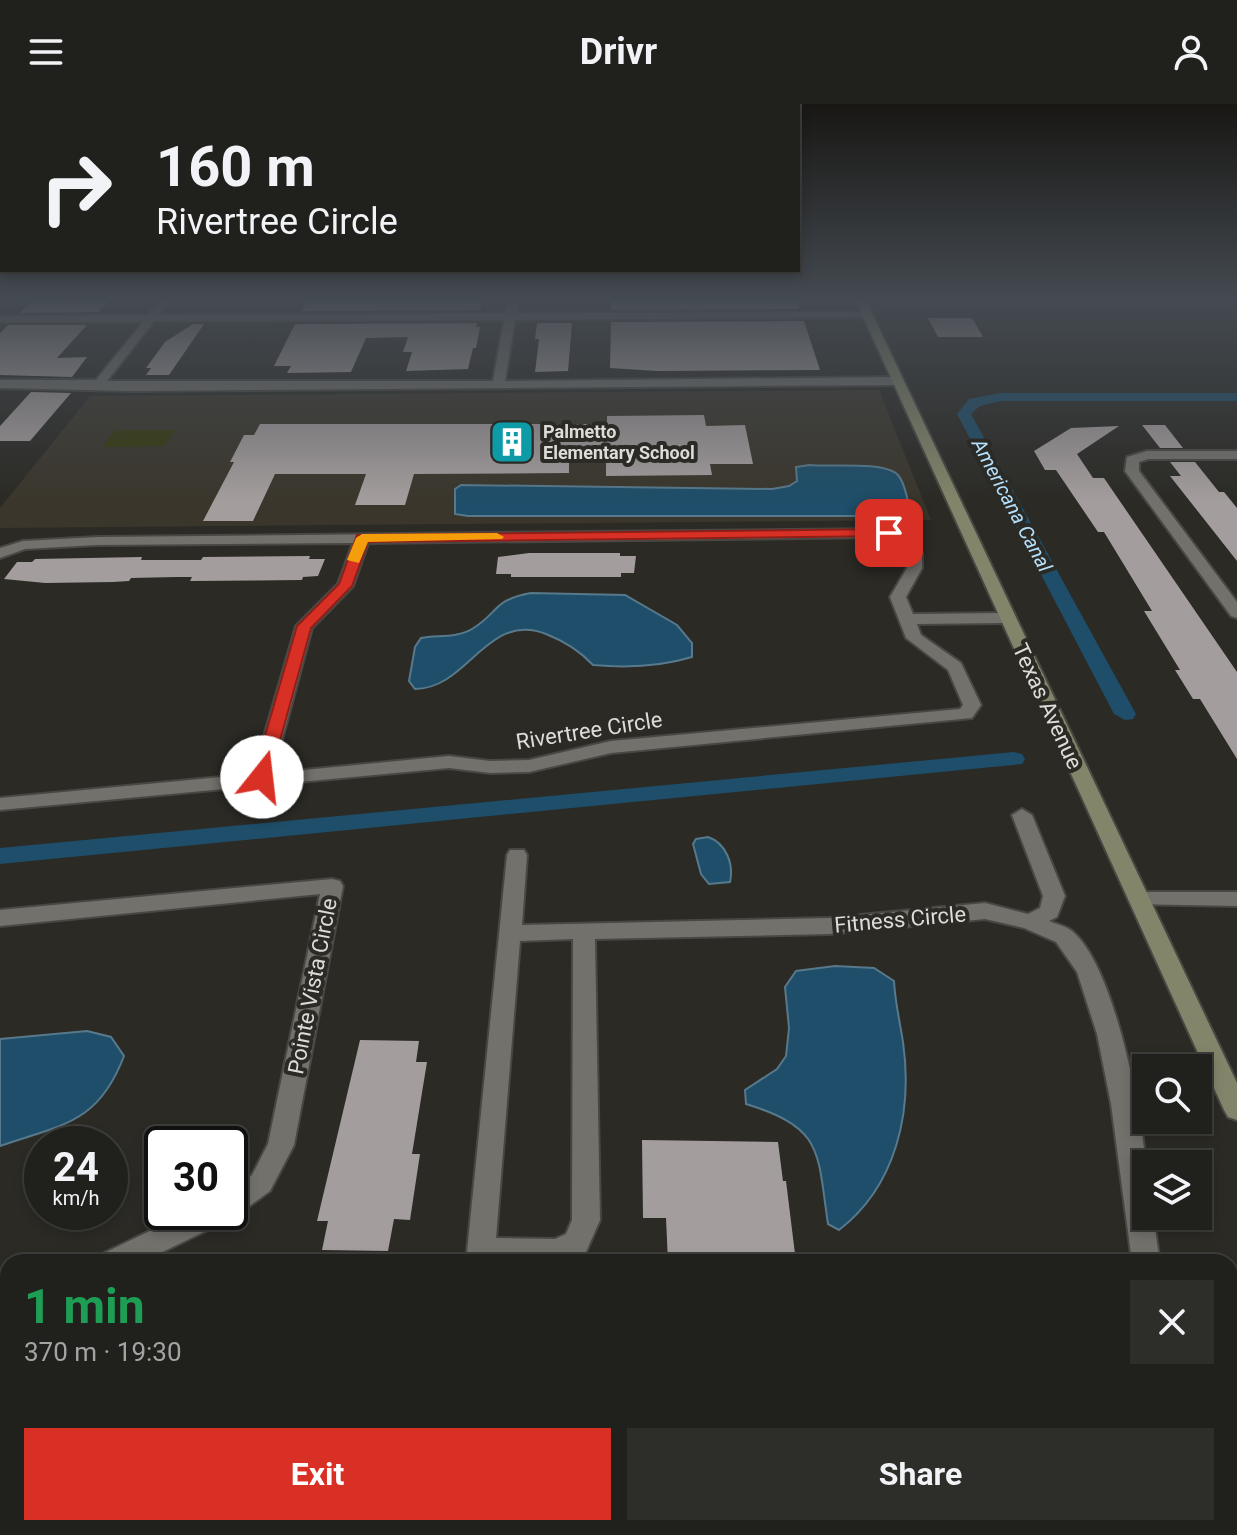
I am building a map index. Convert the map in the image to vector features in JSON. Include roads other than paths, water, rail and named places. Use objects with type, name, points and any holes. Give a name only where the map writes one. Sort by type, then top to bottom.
[{"type":"street","points":[[99,384],[112,368]]},
{"type":"street","points":[[498,384],[501,368]]},
{"type":"street","name":"Texas Avenue","points":[[891,368],[1237,1110]]},
{"type":"street","points":[[0,384],[131,387],[897,381]]},
{"type":"street","points":[[1237,455],[1147,455],[1132,460],[1132,471],[1237,613]]},
{"type":"street","points":[[0,553],[23,545],[97,541],[889,533],[907,541],[917,554],[916,568],[898,597],[906,619],[1006,618]]},
{"type":"street","points":[[262,777],[304,626],[345,586],[362,538]]},
{"type":"street","name":"Rivertree Circle","points":[[0,804],[262,777],[449,762],[490,767],[529,766],[611,747],[966,714],[972,705],[955,667],[914,638],[906,619]]},
{"type":"street","points":[[1022,815],[1054,896],[1049,912],[1030,922]]},
{"type":"street","points":[[481,1254],[517,855]]},
{"type":"street","name":"Pointe Vista Circle","points":[[0,918],[332,886],[281,1145],[261,1183],[248,1192]]},
{"type":"street","points":[[1139,899],[1237,899]]},
{"type":"street","name":"Fitness Circle","points":[[510,933],[829,926],[985,911],[1030,922],[1064,936],[1088,970],[1109,1034],[1124,1104],[1145,1254]]},
{"type":"street","points":[[518,1254],[556,1252],[576,1243],[586,1220],[584,931]]},
{"type":"street","points":[[130,1254],[179,1230]]},
{"type":"water","points":[[869,466],[891,471],[902,482],[909,505],[904,512],[865,516],[455,514],[455,489],[461,485],[772,489],[797,481],[796,467]]},
{"type":"water","points":[[531,593],[625,595],[677,625],[692,643],[692,657],[642,666],[593,665],[559,640],[526,630],[508,633],[493,641],[450,677],[433,686],[415,689],[409,681],[415,647],[421,638],[466,632],[481,623],[502,603]]},
{"type":"water","points":[[708,837],[720,844],[727,855],[731,868],[730,882],[709,884],[701,874],[693,844],[696,839]]},
{"type":"water","points":[[835,966],[874,968],[894,981],[905,1068],[902,1121],[887,1170],[859,1212],[839,1230],[828,1224],[822,1178],[812,1146],[803,1133],[790,1123],[746,1104],[745,1090],[777,1069],[786,1056],[789,1028],[785,987],[796,971]]},
{"type":"water","points":[[87,1031],[111,1037],[124,1056],[103,1096],[90,1109],[60,1126],[24,1126],[24,1138],[0,1146],[0,1039]]},
{"type":"waterway","name":"Americana Canal","points":[[1125,714],[964,414],[975,403],[1000,397],[1237,397]]},
{"type":"waterway","points":[[0,856],[1014,759]]},
{"type":"place","name":"Palmetto Elementary School","points":[[512,442]]}]
